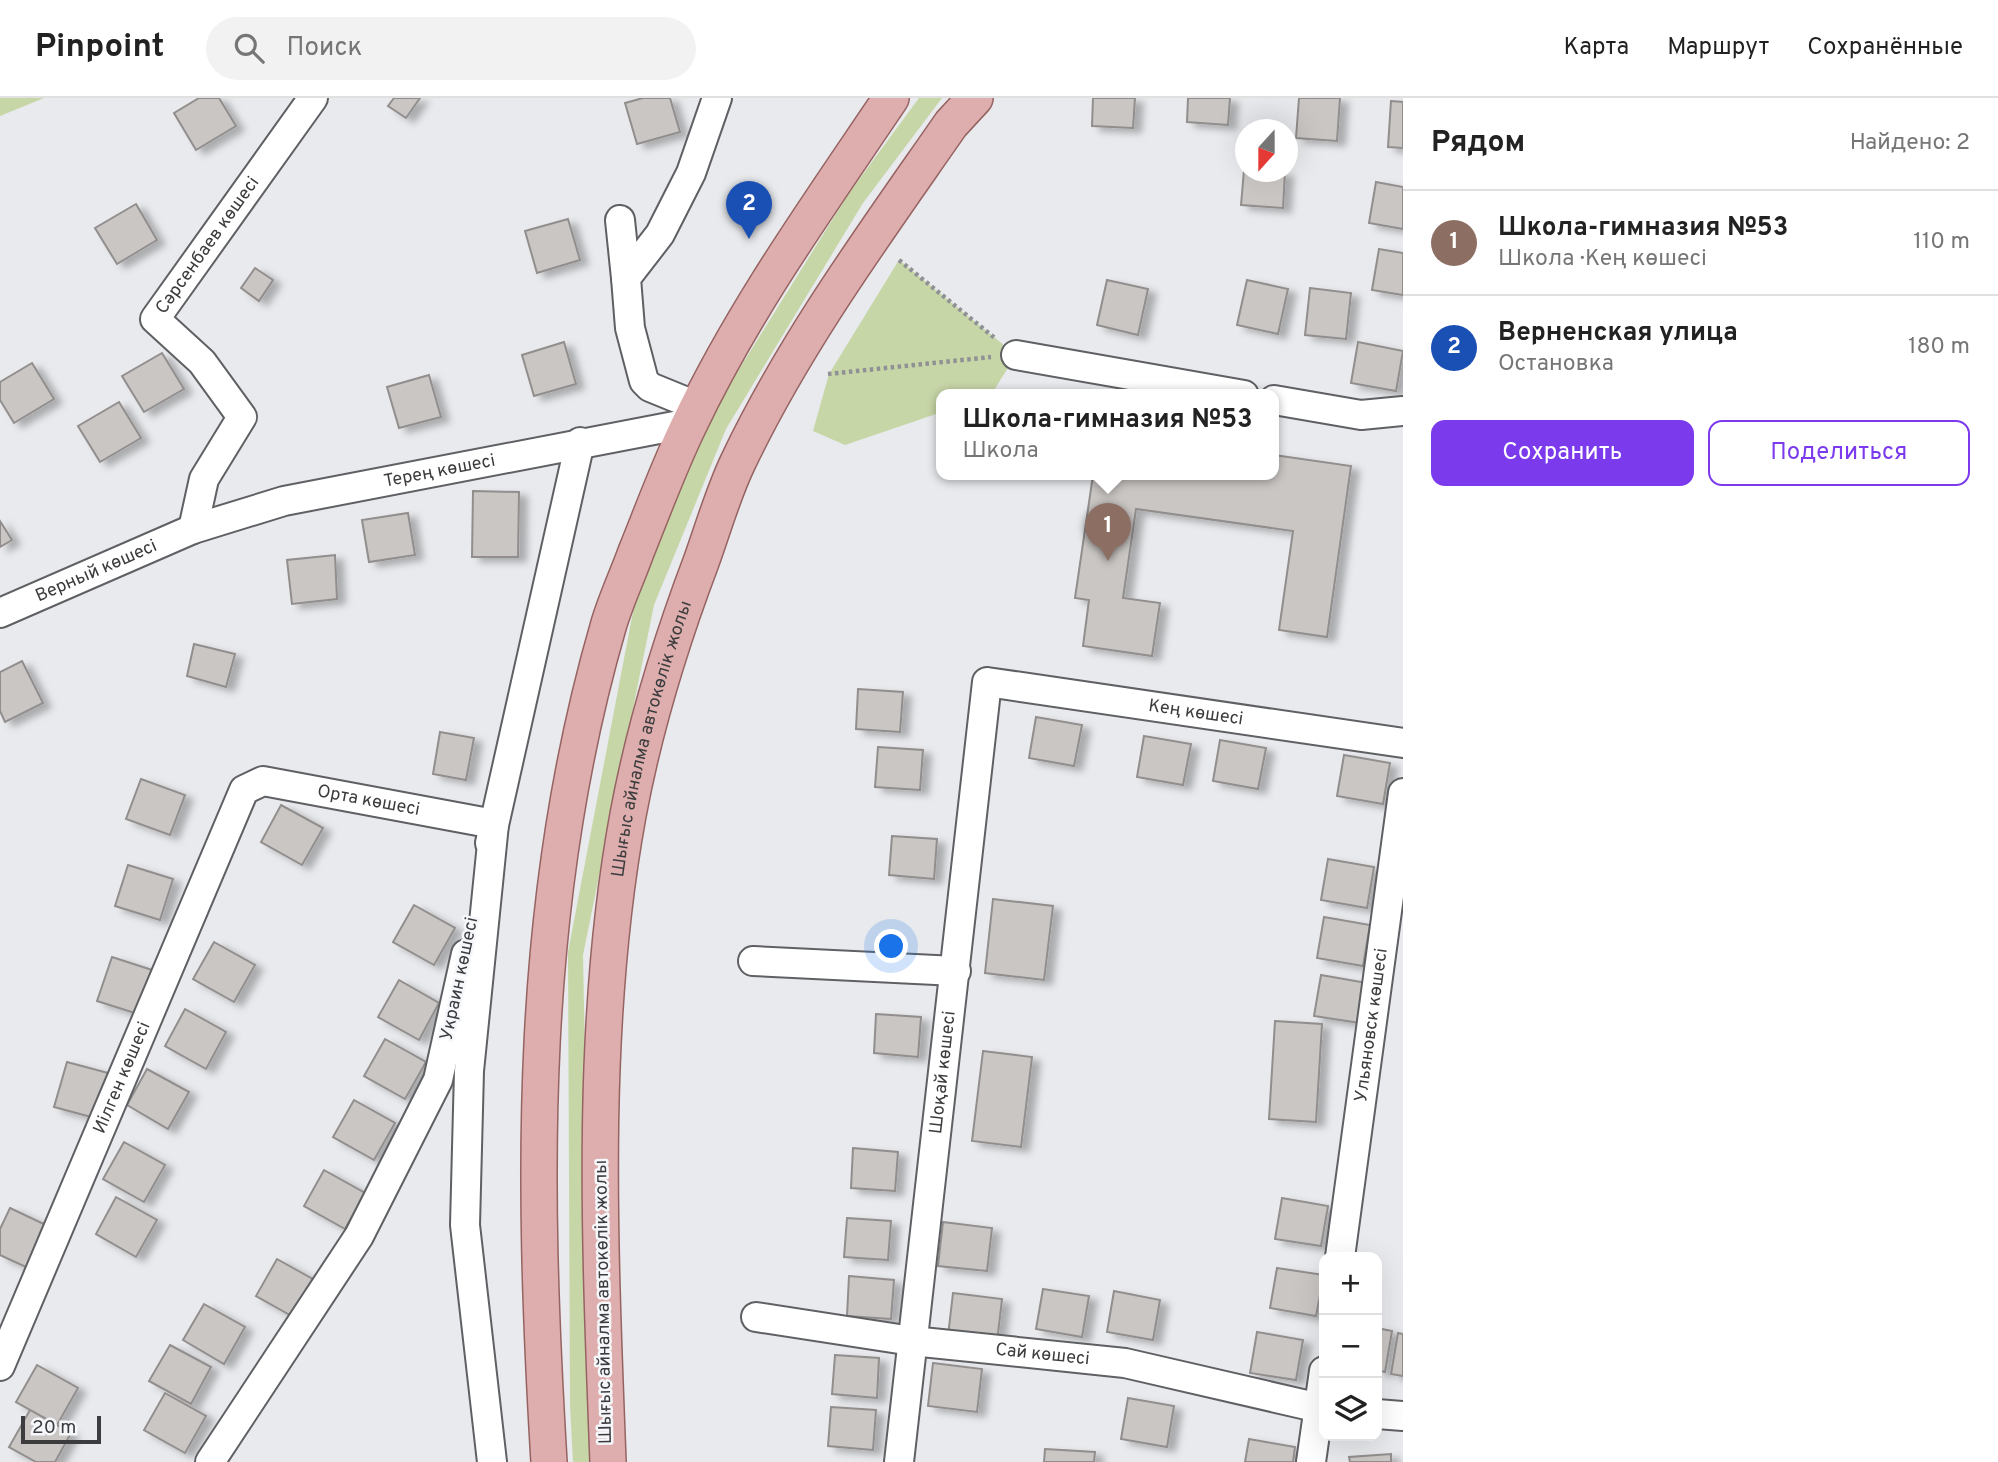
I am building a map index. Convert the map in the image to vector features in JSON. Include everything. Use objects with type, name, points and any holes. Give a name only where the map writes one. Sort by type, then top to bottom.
[{"type":"main road","points":[[549,1462],[540,1317],[538,1100],[550,915],[572,770],[609,624],[694,415],[750,308],[891,98]]},
{"type":"main road","name":"Шығыс айналма автокөлік жолы","points":[[608,1462],[602,1306],[601,1105],[611,940],[628,814],[671,642],[738,463],[824,308],[951,124],[975,98]]},
{"type":"street","name":"Сәрсенбаев көшесі","points":[[193,530],[204,479],[242,417],[202,362],[155,319],[313,98]]},
{"type":"street","points":[[625,278],[660,234],[691,173],[717,98]]},
{"type":"street","points":[[620,220],[630,328],[644,381],[694,415]]},
{"type":"street","points":[[1016,355],[1210,389]]},
{"type":"street","points":[[1279,401],[1361,415],[1403,411]]},
{"type":"street","name":"Терең көшесі","points":[[193,530],[284,501],[580,442],[694,415]]},
{"type":"street","name":"Украин көшесі","points":[[210,1462],[359,1236],[438,1080],[580,442]]},
{"type":"street","name":"Верный көшесі","points":[[0,613],[193,530]]},
{"type":"street","name":"Кең көшесі","points":[[987,682],[1403,743]]},
{"type":"street","name":"Шоқай көшесі","points":[[899,1462],[987,682]]},
{"type":"street","name":"Орта көшесі","points":[[244,790],[263,781],[494,824]]},
{"type":"street","name":"Иілген көшесі","points":[[0,1366],[244,790]]},
{"type":"street","name":"Ульяновск көшесі","points":[[1341,1252],[1403,793]]},
{"type":"street","points":[[492,1462],[466,1225],[469,1071],[494,824]]},
{"type":"street","points":[[753,961],[956,971]]},
{"type":"street","name":"Сай көшесі","points":[[756,1317],[912,1341],[1125,1363],[1319,1407]]},
{"type":"street","points":[[1382,1414],[1403,1416]]},
{"type":"street","points":[[1311,1462],[1319,1423]]},
{"type":"path","points":[[899,260],[1016,355]]},
{"type":"path","points":[[828,374],[1016,355]]},
{"type":"green space","points":[[0,98],[44,98],[0,116]]},
{"type":"green space","points":[[919,98],[942,98],[863,203],[726,429],[654,605],[583,955],[593,1462],[573,1462],[570,1405],[568,952],[636,596],[708,419],[849,193]]},
{"type":"green space","points":[[899,260],[1016,355],[995,389],[936,389],[936,414],[845,445],[813,431],[829,374]]},
{"type":"building","points":[[199,98],[219,98],[236,126],[196,150],[174,113]]},
{"type":"building","points":[[394,98],[420,98],[406,118],[388,106]]},
{"type":"building","points":[[643,98],[670,98],[680,132],[637,144],[625,103]]},
{"type":"building","points":[[1093,98],[1135,98],[1133,128],[1092,126]]},
{"type":"building","points":[[1188,98],[1230,98],[1228,125],[1187,122]]},
{"type":"building","points":[[1299,98],[1340,98],[1337,141],[1298,138]]},
{"type":"building","points":[[1391,101],[1403,102],[1403,148],[1388,147]]},
{"type":"building","points":[[1243,182],[1284,182],[1283,208],[1241,205]]},
{"type":"building","points":[[1376,182],[1403,187],[1403,229],[1369,223]]},
{"type":"building","points":[[136,204],[157,240],[117,264],[95,228]]},
{"type":"building","points":[[568,219],[580,260],[537,273],[525,231]]},
{"type":"building","points":[[1379,249],[1403,253],[1403,295],[1372,290]]},
{"type":"building","points":[[255,268],[273,280],[259,301],[241,288]]},
{"type":"building","points":[[1107,280],[1148,289],[1138,335],[1097,325]]},
{"type":"building","points":[[1247,280],[1288,289],[1278,334],[1237,325]]},
{"type":"building","points":[[1310,288],[1351,293],[1346,339],[1305,335]]},
{"type":"building","points":[[564,342],[576,384],[534,396],[522,355]]},
{"type":"building","points":[[1358,342],[1403,351],[1396,391],[1351,383]]},
{"type":"building","points":[[162,353],[184,389],[144,412],[122,376]]},
{"type":"building","points":[[32,363],[54,399],[14,423],[0,400],[0,382]]},
{"type":"building","points":[[429,375],[441,417],[399,428],[387,387]]},
{"type":"building","points":[[119,402],[141,438],[100,462],[78,426]]},
{"type":"building","points":[[1279,456],[1351,466],[1327,637],[1279,630],[1293,531],[1136,509],[1123,598],[1160,603],[1152,656],[1083,646],[1089,600],[1075,598],[1092,480],[1279,480]]},
{"type":"building","points":[[473,491],[519,492],[518,557],[472,557]]},
{"type":"building","points":[[408,513],[415,555],[369,562],[362,520]]},
{"type":"building","points":[[0,521],[12,540],[0,547]]},
{"type":"building","points":[[335,555],[337,599],[292,604],[287,560]]},
{"type":"building","points":[[194,644],[235,654],[226,687],[187,676]]},
{"type":"building","points":[[22,661],[43,703],[5,722],[0,711],[0,672]]},
{"type":"building","points":[[858,689],[903,692],[900,732],[856,729]]},
{"type":"building","points":[[1036,717],[1082,725],[1074,766],[1029,758]]},
{"type":"building","points":[[440,732],[474,738],[466,780],[433,774]]},
{"type":"building","points":[[1144,736],[1191,744],[1183,785],[1137,777]]},
{"type":"building","points":[[1220,740],[1266,748],[1258,789],[1213,781]]},
{"type":"building","points":[[878,747],[923,750],[920,790],[875,787]]},
{"type":"building","points":[[1344,755],[1390,763],[1383,804],[1337,796]]},
{"type":"building","points":[[141,779],[185,795],[170,835],[126,819]]},
{"type":"building","points":[[281,805],[323,828],[302,865],[261,842]]},
{"type":"building","points":[[892,836],[937,839],[934,879],[889,875]]},
{"type":"building","points":[[1328,859],[1374,867],[1367,908],[1321,900]]},
{"type":"building","points":[[128,865],[173,879],[160,920],[115,906]]},
{"type":"building","points":[[993,899],[1053,906],[1044,980],[985,973]]},
{"type":"building","points":[[414,905],[455,928],[434,965],[393,942]]},
{"type":"building","points":[[1324,917],[1370,925],[1363,966],[1317,958]]},
{"type":"building","points":[[214,942],[255,965],[234,1002],[193,979]]},
{"type":"building","points":[[112,957],[152,970],[138,1014],[97,1001]]},
{"type":"building","points":[[1321,975],[1367,983],[1360,1023],[1314,1016]]},
{"type":"building","points":[[399,980],[439,1003],[419,1040],[378,1017]]},
{"type":"building","points":[[185,1009],[226,1032],[206,1069],[165,1046]]},
{"type":"building","points":[[876,1014],[921,1017],[918,1057],[874,1053]]},
{"type":"building","points":[[1275,1021],[1322,1024],[1316,1122],[1269,1119]]},
{"type":"building","points":[[385,1039],[426,1062],[405,1099],[364,1076]]},
{"type":"building","points":[[983,1051],[1032,1057],[1021,1147],[972,1141]]},
{"type":"building","points":[[67,1062],[108,1073],[95,1118],[54,1107]]},
{"type":"building","points":[[147,1069],[189,1092],[168,1129],[127,1105]]},
{"type":"building","points":[[354,1100],[395,1123],[374,1160],[333,1137]]},
{"type":"building","points":[[124,1142],[165,1165],[144,1202],[103,1179]]},
{"type":"building","points":[[853,1148],[898,1152],[895,1191],[851,1188]]},
{"type":"building","points":[[324,1170],[365,1193],[345,1229],[304,1206]]},
{"type":"building","points":[[116,1197],[157,1220],[136,1257],[96,1234]]},
{"type":"building","points":[[1282,1198],[1328,1206],[1321,1246],[1275,1239]]},
{"type":"building","points":[[10,1208],[48,1226],[28,1268],[0,1255],[0,1229]]},
{"type":"building","points":[[847,1218],[891,1221],[888,1260],[844,1257]]},
{"type":"building","points":[[943,1222],[992,1228],[987,1271],[938,1266]]},
{"type":"building","points":[[277,1259],[318,1282],[297,1319],[256,1296]]},
{"type":"building","points":[[1277,1268],[1319,1274],[1316,1316],[1270,1308]]},
{"type":"building","points":[[849,1276],[894,1280],[891,1319],[847,1316]]},
{"type":"building","points":[[1043,1289],[1089,1296],[1082,1337],[1036,1329]]},
{"type":"building","points":[[1114,1291],[1160,1300],[1153,1340],[1107,1332]]},
{"type":"building","points":[[953,1293],[1002,1299],[997,1342],[948,1336]]},
{"type":"building","points":[[204,1304],[245,1327],[224,1364],[183,1340]]},
{"type":"building","points":[[1382,1329],[1392,1331],[1385,1372],[1382,1371]]},
{"type":"building","points":[[1257,1332],[1303,1340],[1296,1380],[1250,1373]]},
{"type":"building","points":[[1398,1333],[1403,1334],[1403,1376],[1391,1374]]},
{"type":"building","points":[[170,1345],[211,1367],[191,1404],[149,1381]]},
{"type":"building","points":[[835,1355],[879,1358],[877,1398],[832,1394]]},
{"type":"building","points":[[933,1363],[982,1369],[977,1412],[928,1406]]},
{"type":"building","points":[[37,1365],[78,1388],[57,1425],[16,1402]]},
{"type":"building","points":[[165,1393],[206,1416],[185,1453],[144,1430]]},
{"type":"building","points":[[1128,1398],[1174,1406],[1167,1447],[1121,1439]]},
{"type":"building","points":[[831,1407],[876,1410],[873,1450],[828,1446]]},
{"type":"building","points":[[30,1410],[71,1433],[55,1462],[36,1462],[9,1447]]},
{"type":"building","points":[[1249,1439],[1295,1447],[1293,1462],[1245,1462]]},
{"type":"building","points":[[1045,1449],[1095,1452],[1094,1462],[1044,1462]]},
{"type":"building","points":[[1391,1454],[1391,1462],[1350,1462],[1349,1457]]},
{"type":"place","name":"Верненская улица","points":[[749,239]]},
{"type":"place","name":"Школа-гимназия №53","points":[[1108,561]]}]
